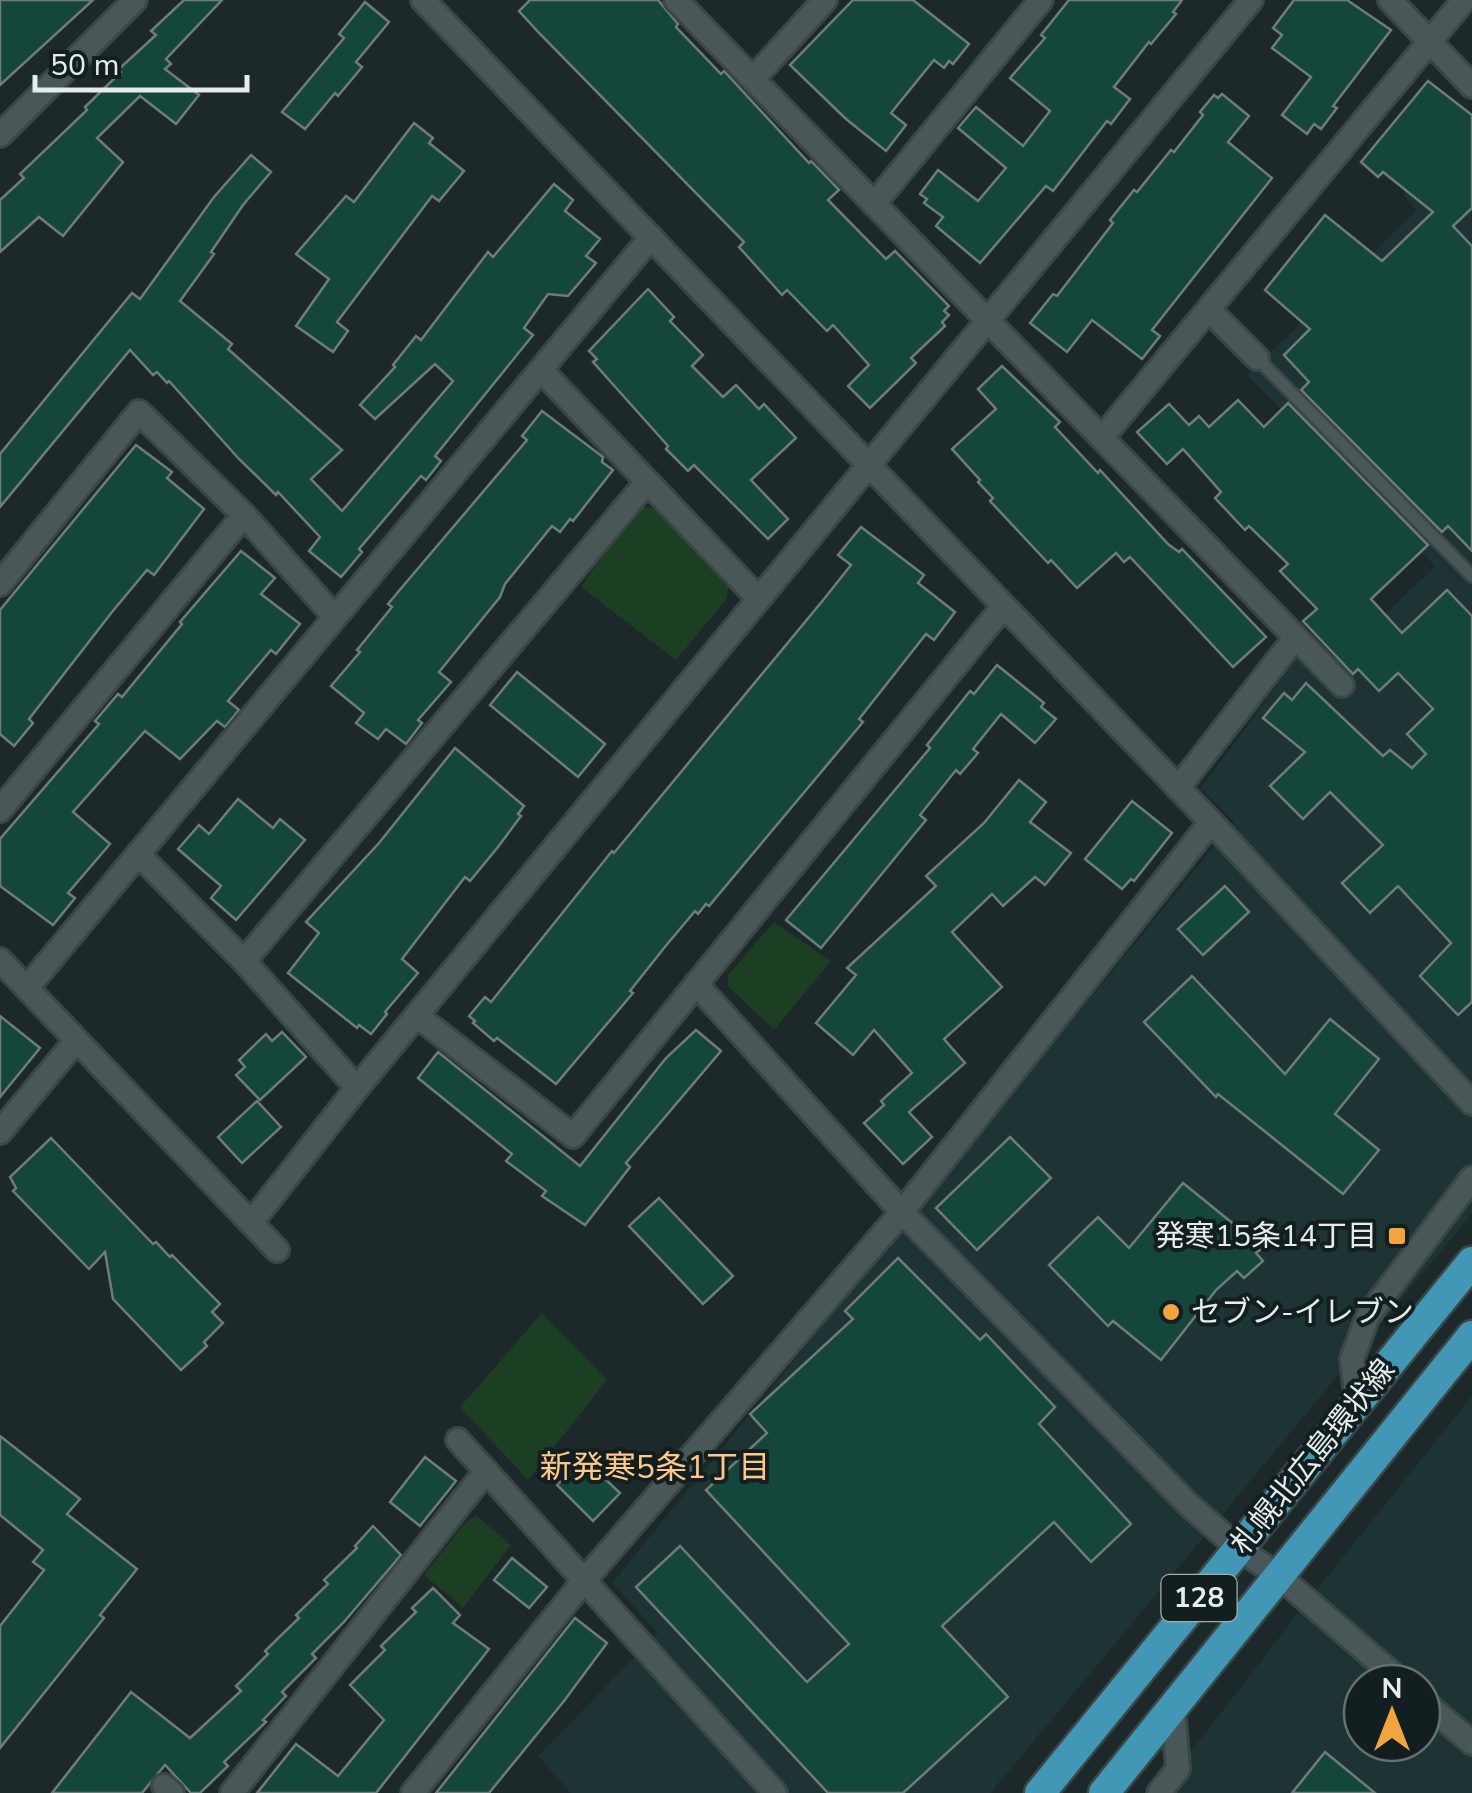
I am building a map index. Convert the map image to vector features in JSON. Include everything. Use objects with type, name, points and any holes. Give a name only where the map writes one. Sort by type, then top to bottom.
[{"type":"main road","name":"札幌北広島環状線","points":[[1040,1793],[1472,1262]]},
{"type":"main road","name":"札幌北広島環状線","points":[[1104,1793],[1472,1336]]},
{"type":"street","points":[[0,136],[134,0]]},
{"type":"street","points":[[424,0],[1211,822],[1472,1103]]},
{"type":"street","points":[[676,0],[1342,685]]},
{"type":"street","points":[[753,79],[826,0]]},
{"type":"street","points":[[874,204],[1041,0]]},
{"type":"street","points":[[251,1223],[357,1088],[1251,0]]},
{"type":"street","points":[[1390,0],[1472,86]]},
{"type":"street","points":[[1102,438],[1464,0]]},
{"type":"street","points":[[27,988],[650,238]]},
{"type":"street","points":[[1208,310],[1257,358]]},
{"type":"street","points":[[541,370],[758,598]]},
{"type":"street","points":[[0,584],[139,412],[244,515],[334,616]]},
{"type":"street","points":[[244,962],[647,482]]},
{"type":"street","points":[[0,810],[244,515]]},
{"type":"street","points":[[416,1016],[574,1136],[1004,608]]},
{"type":"street","points":[[1178,788],[1295,638]]},
{"type":"street","points":[[412,1793],[583,1582],[902,1212],[1211,822]]},
{"type":"street","points":[[138,854],[244,962],[357,1088]]},
{"type":"street","points":[[0,960],[277,1250]]},
{"type":"street","points":[[696,984],[902,1212],[1188,1504],[1380,1663]]},
{"type":"street","points":[[0,1132],[75,1042]]},
{"type":"street","points":[[1357,1403],[1352,1359],[1368,1316],[1472,1178]]},
{"type":"street","points":[[458,1440],[774,1793]]},
{"type":"street","points":[[232,1793],[486,1471]]},
{"type":"street","points":[[1159,1793],[1178,1769],[1173,1708]]},
{"type":"street","points":[[1442,1717],[1472,1743]]},
{"type":"lane","points":[[1257,358],[1472,576]]},
{"type":"shaded area","points":[[1472,113],[1472,1214],[991,1793],[571,1793],[538,1756],[658,1633],[612,1583],[1234,822],[1201,788],[1312,638],[1339,660],[1435,566],[1247,375],[1416,211],[1403,194],[1416,172]]},
{"type":"shaded area","points":[[1472,1396],[1472,1793],[1159,1793],[1291,1622]]},
{"type":"green space","points":[[638,506],[653,508],[729,584],[726,600],[676,660],[581,587]]},
{"type":"green space","points":[[774,922],[831,961],[774,1030],[728,986],[728,975]]},
{"type":"green space","points":[[542,1313],[607,1380],[528,1480],[460,1407]]},
{"type":"green space","points":[[476,1515],[511,1545],[463,1608],[424,1575],[463,1525]]},
{"type":"building","points":[[0,0],[93,0],[0,85]]},
{"type":"building","points":[[184,0],[222,0],[166,59],[171,64],[165,69],[199,95],[176,124],[140,96],[97,138],[123,162],[63,236],[39,217],[0,252],[0,200],[24,178],[20,174],[87,110],[85,107],[121,72],[119,69],[156,35],[151,31]]},
{"type":"building","points":[[530,0],[658,0],[678,24],[676,27],[839,190],[828,200],[886,259],[895,251],[949,306],[944,311],[949,315],[942,322],[945,326],[911,358],[916,363],[870,408],[848,386],[869,365],[833,325],[827,331],[787,290],[782,295],[739,247],[744,242],[519,11]]},
{"type":"building","points":[[853,0],[913,0],[969,44],[953,64],[949,61],[944,68],[934,60],[891,113],[906,125],[886,151],[790,65]]},
{"type":"building","points":[[1069,0],[1182,0],[1173,12],[1176,14],[1114,87],[1130,99],[1111,124],[1107,121],[1053,191],[1046,186],[980,263],[936,226],[943,217],[924,203],[927,199],[920,194],[938,170],[978,201],[1006,168],[958,128],[976,107],[1023,146],[1050,111],[1010,78],[1045,38],[1041,35]]},
{"type":"building","points":[[1294,0],[1347,0],[1391,30],[1333,106],[1337,108],[1321,129],[1314,124],[1307,134],[1282,115],[1311,77],[1272,48],[1282,35],[1273,28]]},
{"type":"building","points":[[365,2],[389,22],[356,62],[362,67],[305,129],[282,112],[344,38],[339,34]]},
{"type":"building","points":[[1428,81],[1472,115],[1472,208],[1453,226],[1472,246],[1472,551],[1448,526],[1442,532],[1301,390],[1309,382],[1284,355],[1310,329],[1265,290],[1325,215],[1382,261],[1433,212],[1383,172],[1378,177],[1361,162]]},
{"type":"building","points":[[1222,94],[1249,116],[1228,142],[1272,178],[1152,330],[1160,336],[1142,359],[1092,320],[1067,352],[1030,323],[1053,294],[1057,296],[1134,190],[1137,192],[1171,150],[1174,152],[1214,95],[1218,98]]},
{"type":"building","points":[[414,123],[433,138],[429,143],[464,171],[439,201],[432,196],[337,322],[348,331],[333,352],[296,326],[329,279],[296,254],[346,196],[354,202]]},
{"type":"building","points":[[251,155],[271,172],[243,205],[180,301],[232,344],[228,349],[342,450],[311,479],[342,511],[453,381],[435,364],[375,419],[360,405],[395,367],[416,336],[421,340],[488,252],[493,257],[554,184],[573,200],[565,211],[600,239],[586,256],[596,263],[568,296],[548,294],[524,328],[533,335],[435,456],[441,461],[426,480],[421,476],[359,549],[362,552],[341,577],[309,551],[320,537],[278,492],[276,495],[239,459],[169,381],[157,372],[153,375],[130,350],[0,507],[0,454],[132,293],[140,299],[214,197]]},
{"type":"building","points":[[648,289],[674,317],[670,321],[703,355],[692,366],[723,397],[736,385],[759,409],[764,404],[796,438],[751,480],[788,519],[768,539],[694,465],[688,471],[666,449],[668,446],[593,362],[597,359],[589,351]]},
{"type":"building","points":[[1002,366],[1060,422],[1055,427],[1098,473],[1100,470],[1168,544],[1179,552],[1182,549],[1266,637],[1233,667],[1130,557],[1124,562],[1116,553],[1077,588],[990,501],[993,498],[980,480],[952,449],[996,409],[978,389]]},
{"type":"building","points":[[1238,400],[1264,427],[1288,403],[1428,545],[1371,599],[1402,633],[1447,590],[1472,616],[1472,1002],[1458,1015],[1420,976],[1451,943],[1398,886],[1370,913],[1342,883],[1383,845],[1330,792],[1303,819],[1270,786],[1305,752],[1263,718],[1284,693],[1292,700],[1306,683],[1383,756],[1390,750],[1412,768],[1426,754],[1407,734],[1433,709],[1398,673],[1379,691],[1358,669],[1353,674],[1303,621],[1317,609],[1280,571],[1288,564],[1249,526],[1245,530],[1215,498],[1221,492],[1183,449],[1167,464],[1137,432],[1169,404],[1189,425],[1199,416],[1209,427]]},
{"type":"building","points":[[542,411],[603,457],[602,462],[613,470],[573,521],[570,519],[560,532],[552,526],[505,584],[500,597],[439,672],[451,682],[418,720],[422,723],[406,744],[386,729],[378,739],[356,723],[364,713],[331,686],[392,607],[388,604],[527,440],[522,436]]},
{"type":"building","points":[[136,445],[172,472],[167,478],[204,509],[154,575],[147,570],[112,612],[29,719],[33,723],[14,746],[0,734],[0,610]]},
{"type":"building","points":[[861,527],[924,575],[918,583],[955,612],[934,640],[926,634],[859,719],[863,722],[709,906],[706,904],[698,914],[695,911],[630,991],[633,993],[556,1084],[497,1038],[494,1041],[469,1016],[485,997],[491,1002],[824,599],[851,565],[838,555]]},
{"type":"building","points":[[241,551],[275,578],[261,594],[300,624],[276,654],[271,650],[228,701],[239,710],[225,727],[217,721],[180,759],[145,731],[73,812],[110,844],[68,893],[75,898],[53,925],[0,886],[0,839]]},
{"type":"building","points":[[997,665],[1044,703],[1041,707],[1056,719],[1035,743],[1001,714],[973,749],[978,753],[960,774],[956,770],[920,815],[926,820],[821,948],[786,920],[930,748],[927,745],[970,691],[974,694]]},
{"type":"building","points":[[517,672],[605,744],[578,777],[490,705]]},
{"type":"building","points":[[455,748],[524,806],[498,847],[470,881],[465,877],[402,959],[418,973],[371,1034],[359,1025],[357,1028],[288,973],[319,933],[306,922],[379,843]]},
{"type":"building","points":[[1019,780],[1046,802],[1030,822],[1071,853],[1045,885],[1035,877],[1003,906],[992,894],[952,932],[1002,987],[944,1039],[965,1063],[909,1112],[932,1137],[903,1164],[864,1123],[912,1073],[874,1030],[853,1055],[816,1023],[856,975],[847,968],[936,886],[926,876],[984,823]]},
{"type":"building","points":[[238,799],[273,828],[280,819],[305,840],[236,920],[211,898],[221,886],[178,849],[199,825],[209,834]]},
{"type":"building","points":[[1132,801],[1172,833],[1134,881],[1131,879],[1122,889],[1085,859]]},
{"type":"building","points":[[1225,886],[1249,912],[1203,955],[1178,929]]},
{"type":"building","points":[[1192,976],[1285,1074],[1330,1019],[1379,1059],[1335,1114],[1379,1150],[1343,1194],[1218,1094],[1216,1097],[1144,1022]]},
{"type":"building","points":[[0,1016],[40,1048],[0,1097]]},
{"type":"building","points":[[696,1030],[721,1051],[626,1163],[630,1167],[585,1225],[542,1196],[546,1191],[506,1161],[512,1154],[418,1078],[438,1052],[580,1166],[666,1058]]},
{"type":"building","points":[[282,1032],[306,1057],[260,1100],[236,1075],[245,1067],[239,1060],[266,1034],[272,1041]]},
{"type":"building","points":[[257,1101],[281,1127],[242,1163],[218,1137]]},
{"type":"building","points":[[1010,1137],[1051,1178],[977,1250],[936,1208]]},
{"type":"building","points":[[51,1138],[153,1244],[156,1242],[172,1255],[220,1304],[212,1312],[223,1323],[204,1342],[207,1346],[181,1370],[113,1299],[105,1252],[89,1269],[13,1191],[16,1188],[10,1177]]},
{"type":"building","points":[[1183,1183],[1241,1230],[1247,1224],[1266,1245],[1256,1253],[1263,1261],[1244,1278],[1237,1271],[1216,1290],[1161,1360],[1113,1321],[1108,1326],[1049,1265],[1098,1217],[1129,1248]]},
{"type":"building","points":[[659,1198],[733,1276],[703,1304],[629,1226]]},
{"type":"building","points":[[898,1258],[980,1340],[986,1334],[1055,1407],[1039,1424],[1131,1524],[1091,1562],[1054,1522],[942,1626],[1008,1697],[903,1793],[828,1793],[636,1587],[680,1546],[807,1682],[849,1644],[706,1490],[767,1433],[750,1414],[853,1319],[845,1311]]},
{"type":"building","points":[[0,1436],[80,1499],[67,1514],[137,1569],[100,1615],[104,1618],[0,1748],[0,1626],[44,1570],[33,1562],[43,1550],[0,1515]]},
{"type":"building","points":[[425,1457],[456,1481],[420,1526],[390,1502]]},
{"type":"building","points":[[583,1458],[620,1493],[593,1521],[557,1485]]},
{"type":"building","points":[[373,1526],[401,1555],[312,1654],[316,1658],[282,1692],[286,1696],[263,1720],[266,1722],[224,1762],[228,1766],[200,1793],[191,1793],[165,1765],[142,1793],[52,1793],[131,1692],[190,1738],[241,1691],[236,1686],[299,1618],[296,1615],[328,1584],[324,1580]]},
{"type":"building","points":[[512,1558],[547,1587],[529,1608],[494,1580]]},
{"type":"building","points":[[433,1588],[460,1615],[453,1623],[489,1649],[376,1793],[257,1793],[296,1744],[338,1776],[384,1720],[350,1685],[385,1650],[381,1646],[416,1612],[412,1608]]},
{"type":"building","points":[[575,1618],[607,1643],[564,1701],[489,1793],[436,1793]]},
{"type":"building","points":[[1325,1752],[1375,1793],[1292,1793]]},
{"type":"place","name":"発寒15条14丁目","points":[[1397,1236]]},
{"type":"place","name":"セブン-イレブン","points":[[1171,1312]]},
{"type":"district","name":"新発寒5条1丁目","points":[[655,1467]]}]
